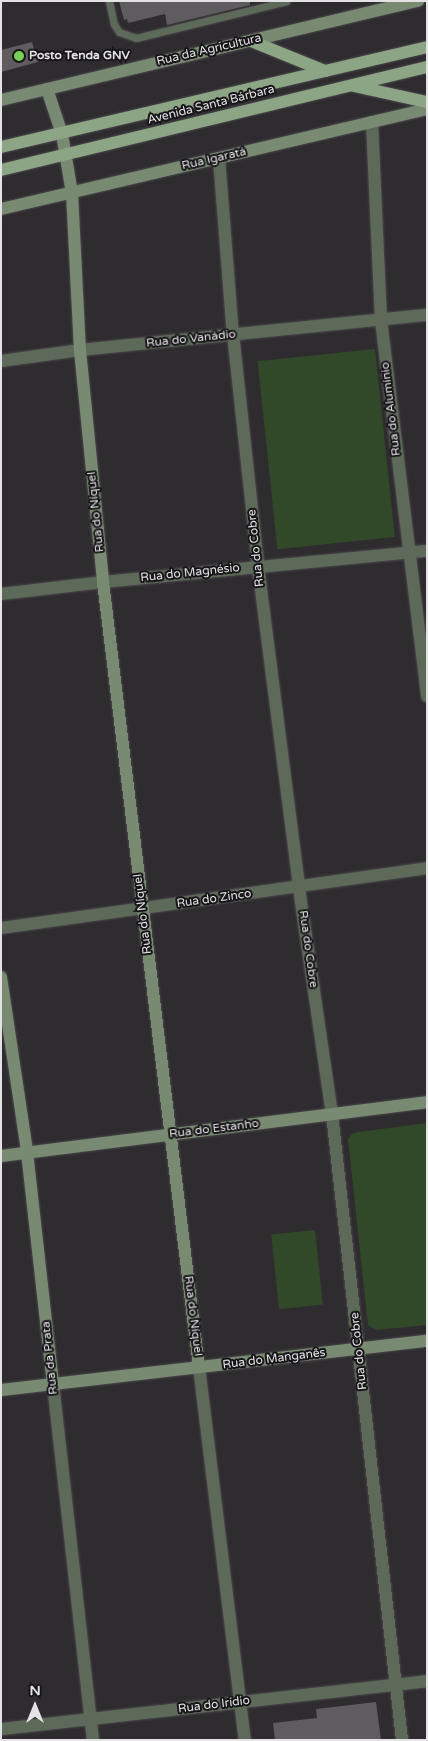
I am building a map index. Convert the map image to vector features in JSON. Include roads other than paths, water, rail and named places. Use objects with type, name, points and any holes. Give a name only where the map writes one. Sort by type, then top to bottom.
[{"type":"main road","points":[[251,41],[325,71]]},
{"type":"main road","name":"Avenida Santa Bárbara","points":[[1,148],[427,47]]},
{"type":"main road","name":"Avenida Santa Bárbara","points":[[1,170],[427,67]]},
{"type":"main road","points":[[351,85],[427,102]]},
{"type":"street","name":"Rua da Agricultura","points":[[1,100],[418,1]]},
{"type":"street","name":"Rua do Níquel","points":[[47,89],[67,154],[72,193],[80,350],[103,582],[245,1740]]},
{"type":"street","name":"Rua Igaratá","points":[[1,209],[427,109]]},
{"type":"street","name":"Rua do Alumínio","points":[[372,122],[381,320],[427,696]]},
{"type":"street","name":"Rua do Cobre","points":[[219,158],[233,334],[258,566],[299,888],[332,1114],[402,1740]]},
{"type":"street","name":"Rua do Vanádio","points":[[1,361],[80,350],[427,315]]},
{"type":"street","name":"Rua do Magnésio","points":[[1,594],[258,566],[427,551]]},
{"type":"street","name":"Rua do Zinco","points":[[1,928],[299,888],[427,868]]},
{"type":"street","name":"Rua da Prata","points":[[1,977],[27,1152],[93,1740]]},
{"type":"street","name":"Rua do Estanho","points":[[1,1156],[427,1102]]},
{"type":"street","name":"Rua do Manganês","points":[[1,1390],[427,1341]]},
{"type":"street","name":"Rua do Irídio","points":[[1,1729],[427,1681]]},
{"type":"lane","points":[[109,1],[114,24],[119,32],[136,38],[287,1]]},
{"type":"place","name":"Posto Tenda GNV","points":[[19,56]]}]
